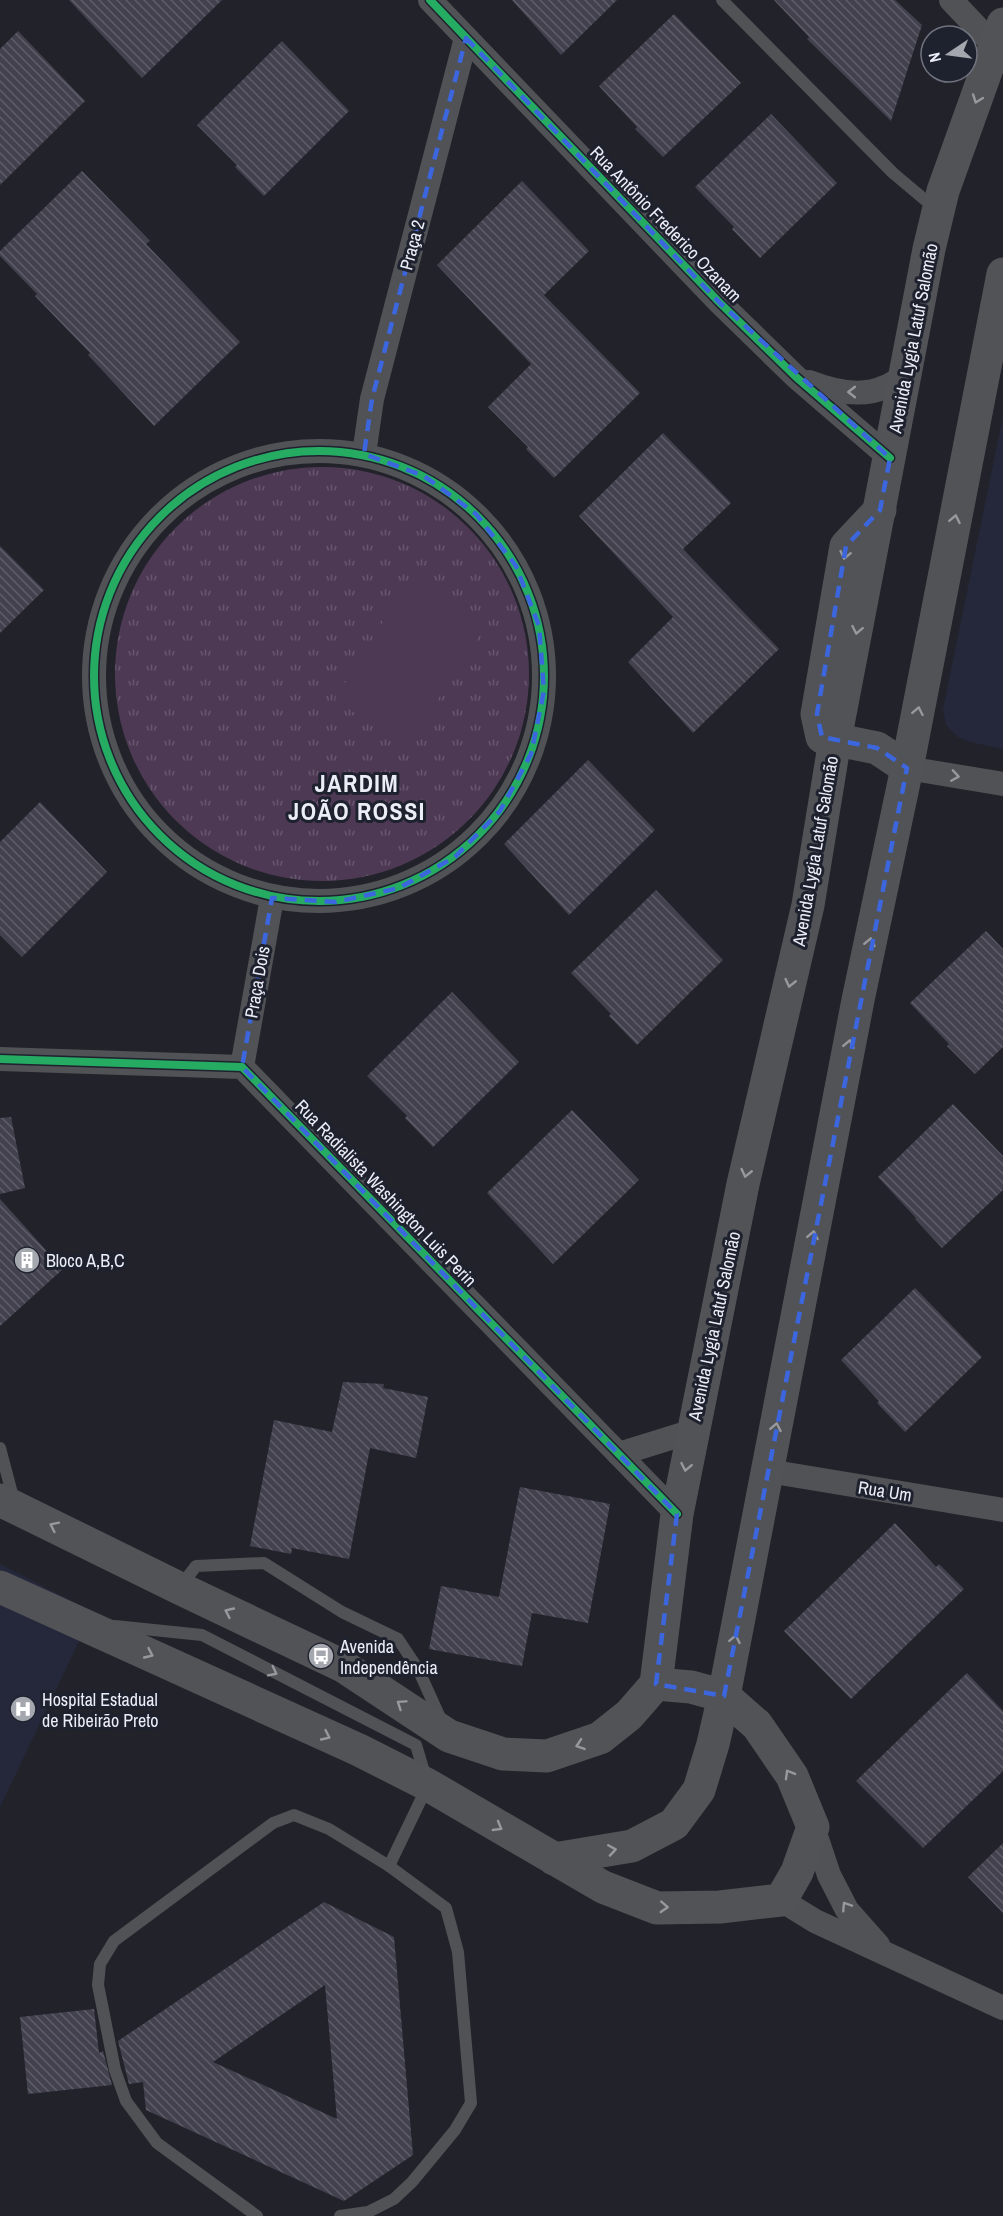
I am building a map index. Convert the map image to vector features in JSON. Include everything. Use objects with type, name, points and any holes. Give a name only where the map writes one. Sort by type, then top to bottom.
[{"type":"main road","name":"Avenida Lygia Latuf Salomão","points":[[656,1684],[677,1514],[743,1184],[808,905],[836,740],[938,210],[943,191],[1001,42]]},
{"type":"main road","points":[[554,1859],[632,1846],[674,1824],[699,1790],[713,1744],[1003,274]]},
{"type":"main road","points":[[836,740],[877,748],[907,768]]},
{"type":"main road","points":[[0,1587],[358,1750],[428,1785],[603,1887],[657,1908],[720,1907],[781,1900],[797,1872],[813,1827],[792,1776],[756,1725],[724,1696],[692,1687],[656,1684],[629,1715],[600,1738],[547,1756],[503,1754],[449,1736],[344,1666],[178,1588],[8,1504]]},
{"type":"street","name":"Rua Antônio Frederico Ozanam","points":[[430,0],[719,302],[796,376],[890,458]]},
{"type":"street","points":[[951,0],[1001,42]]},
{"type":"street","name":"Praça 2","points":[[364,454],[372,399],[466,38]]},
{"type":"street","name":"Rua Antônio Frederico Ozanam","points":[[796,376],[834,392],[860,392],[884,388],[906,374]]},
{"type":"street","points":[[294,450],[364,454],[424,476],[459,501],[476,514],[516,566],[539,626],[544,691],[531,754],[500,811],[455,857],[399,888],[336,902],[272,898],[206,872],[151,827],[138,807],[113,768],[94,700],[98,629],[123,563],[167,508],[176,501],[226,469],[294,450]]},
{"type":"street","points":[[907,768],[1003,784]]},
{"type":"street","name":"Praça Dois","points":[[242,1067],[272,898]]},
{"type":"street","points":[[0,1059],[242,1067]]},
{"type":"street","name":"Rua Radialista Washington Luis Perin","points":[[242,1067],[677,1514]]},
{"type":"street","points":[[619,1454],[693,1431]]},
{"type":"street","name":"Rua Um","points":[[768,1471],[1003,1510]]},
{"type":"street","points":[[813,1827],[829,1875],[847,1910],[883,1951]]},
{"type":"street","points":[[781,1900],[815,1921],[1003,2008]]},
{"type":"lane","points":[[722,0],[893,173],[938,210]]},
{"type":"lane","points":[[0,1448],[8,1504]]},
{"type":"lane","points":[[178,1588],[196,1566],[264,1563],[342,1612],[398,1639],[418,1670],[449,1736]]},
{"type":"lane","points":[[389,1866],[428,1785]]},
{"type":"lane","points":[[257,2216],[157,2144],[126,2101],[115,2070],[98,1985],[100,1964],[114,1941],[273,1823],[294,1815],[329,1829],[389,1866],[446,1908],[458,1952],[471,2103],[455,2130],[412,2182],[394,2199],[368,2212],[340,2216]]},
{"type":"highlighted area","points":[[466,38],[719,302],[890,458],[880,510],[846,546],[817,714],[822,737],[877,748],[907,768],[724,1696],[656,1684],[677,1514],[242,1067],[272,898],[336,902],[399,888],[455,857],[500,811],[531,754],[544,691],[539,626],[516,566],[476,514],[424,476],[364,454],[372,399]]},
{"type":"shaded area","points":[[1003,416],[1003,749],[958,737],[946,725],[943,709]]},
{"type":"shaded area","name":"Hospital Estadual de Ribeirão Preto","points":[[0,1564],[93,1612],[0,1807]]},
{"type":"green space","points":[[322,467],[362,471],[401,483],[437,502],[468,528],[494,559],[513,595],[525,634],[529,674],[525,714],[513,753],[494,789],[468,820],[437,846],[401,865],[362,877],[322,881],[282,877],[243,865],[207,846],[176,820],[150,789],[131,753],[119,714],[115,674],[119,634],[131,595],[150,559],[176,528],[207,502],[243,483],[282,471]]},
{"type":"green space","points":[[412,575],[489,621],[406,748],[335,699]]},
{"type":"building","points":[[69,0],[222,0],[142,78]]},
{"type":"building","points":[[512,0],[617,0],[561,55]]},
{"type":"building","points":[[774,0],[895,0],[921,24],[919,24],[919,34],[891,121],[807,39],[809,37]]},
{"type":"building","points":[[674,14],[741,83],[663,157],[635,129],[637,127],[599,86]]},
{"type":"building","points":[[18,31],[85,101],[0,185],[0,49]]},
{"type":"building","points":[[282,41],[349,111],[264,196],[197,125]]},
{"type":"building","points":[[771,114],[837,183],[760,258],[695,187]]},
{"type":"building","points":[[82,171],[150,241],[146,244],[240,342],[154,426],[88,355],[90,353],[35,296],[37,294],[0,256],[0,251]]},
{"type":"building","points":[[522,181],[589,251],[544,295],[640,393],[554,478],[526,449],[528,447],[488,407],[531,364],[437,265]]},
{"type":"building","points":[[663,433],[731,503],[683,549],[779,649],[693,733],[628,662],[673,617],[579,516]]},
{"type":"building","points":[[0,546],[44,590],[0,633]]},
{"type":"building","points":[[588,760],[655,830],[569,915],[504,844]]},
{"type":"building","points":[[40,802],[107,872],[22,957],[0,935],[0,842]]},
{"type":"building","points":[[656,890],[723,960],[637,1045],[571,973]]},
{"type":"building","points":[[986,931],[1003,949],[1003,1047],[975,1074],[910,1003]]},
{"type":"building","points":[[452,992],[519,1062],[433,1147],[405,1118],[407,1116],[367,1076]]},
{"type":"building","points":[[953,1104],[1003,1156],[1003,1190],[942,1248],[878,1177]]},
{"type":"building","points":[[572,1110],[639,1180],[553,1264],[487,1193]]},
{"type":"building","points":[[11,1117],[25,1188],[0,1194],[0,1118]]},
{"type":"building","name":"Bloco A,B,C","points":[[0,1199],[63,1269],[0,1326]]},
{"type":"building","points":[[915,1288],[982,1357],[905,1432],[841,1360]]},
{"type":"building","points":[[343,1382],[384,1384],[383,1388],[428,1397],[416,1458],[370,1448],[349,1559],[292,1548],[291,1554],[250,1546],[274,1420],[332,1432]]},
{"type":"building","points":[[520,1487],[610,1504],[588,1623],[532,1613],[522,1666],[429,1649],[441,1586],[499,1597]]},
{"type":"building","points":[[895,1523],[936,1567],[939,1564],[964,1589],[851,1699],[784,1631]]},
{"type":"building","points":[[967,1673],[1003,1711],[1003,1771],[923,1848],[856,1781]]},
{"type":"building","points":[[1003,1843],[1003,1913],[968,1877]]},
{"type":"building","points":[[324,1902],[394,1937],[413,2155],[344,2201],[146,2110],[143,2082],[129,2084],[118,2041]],"holes":[[[325,1985],[337,2119],[213,2062]]]},
{"type":"building","points":[[94,2009],[99,2053],[103,2051],[112,2085],[28,2094],[20,2017]]},
{"type":"cycle path","points":[[430,0],[719,302],[796,377],[890,458]]},
{"type":"cycle path","points":[[319,451],[363,456],[405,468],[444,489],[478,517],[506,551],[527,590],[539,632],[544,676],[539,720],[527,762],[506,801],[478,835],[444,863],[405,884],[363,896],[319,901],[275,896],[233,884],[194,863],[160,835],[132,801],[111,762],[99,720],[94,676],[99,632],[111,590],[132,551],[160,517],[194,489],[233,468],[275,456],[319,451]]},
{"type":"cycle path","points":[[0,1059],[242,1067],[677,1514]]},
{"type":"place","name":"Bloco A,B,C","points":[[27,1260]]},
{"type":"place","name":"Avenida Independência","points":[[321,1656]]},
{"type":"place","name":"Hospital Estadual de Ribeirão Preto","points":[[23,1709]]},
{"type":"district","name":"JARDIM JOÃO ROSSI","points":[[357,797]]}]
